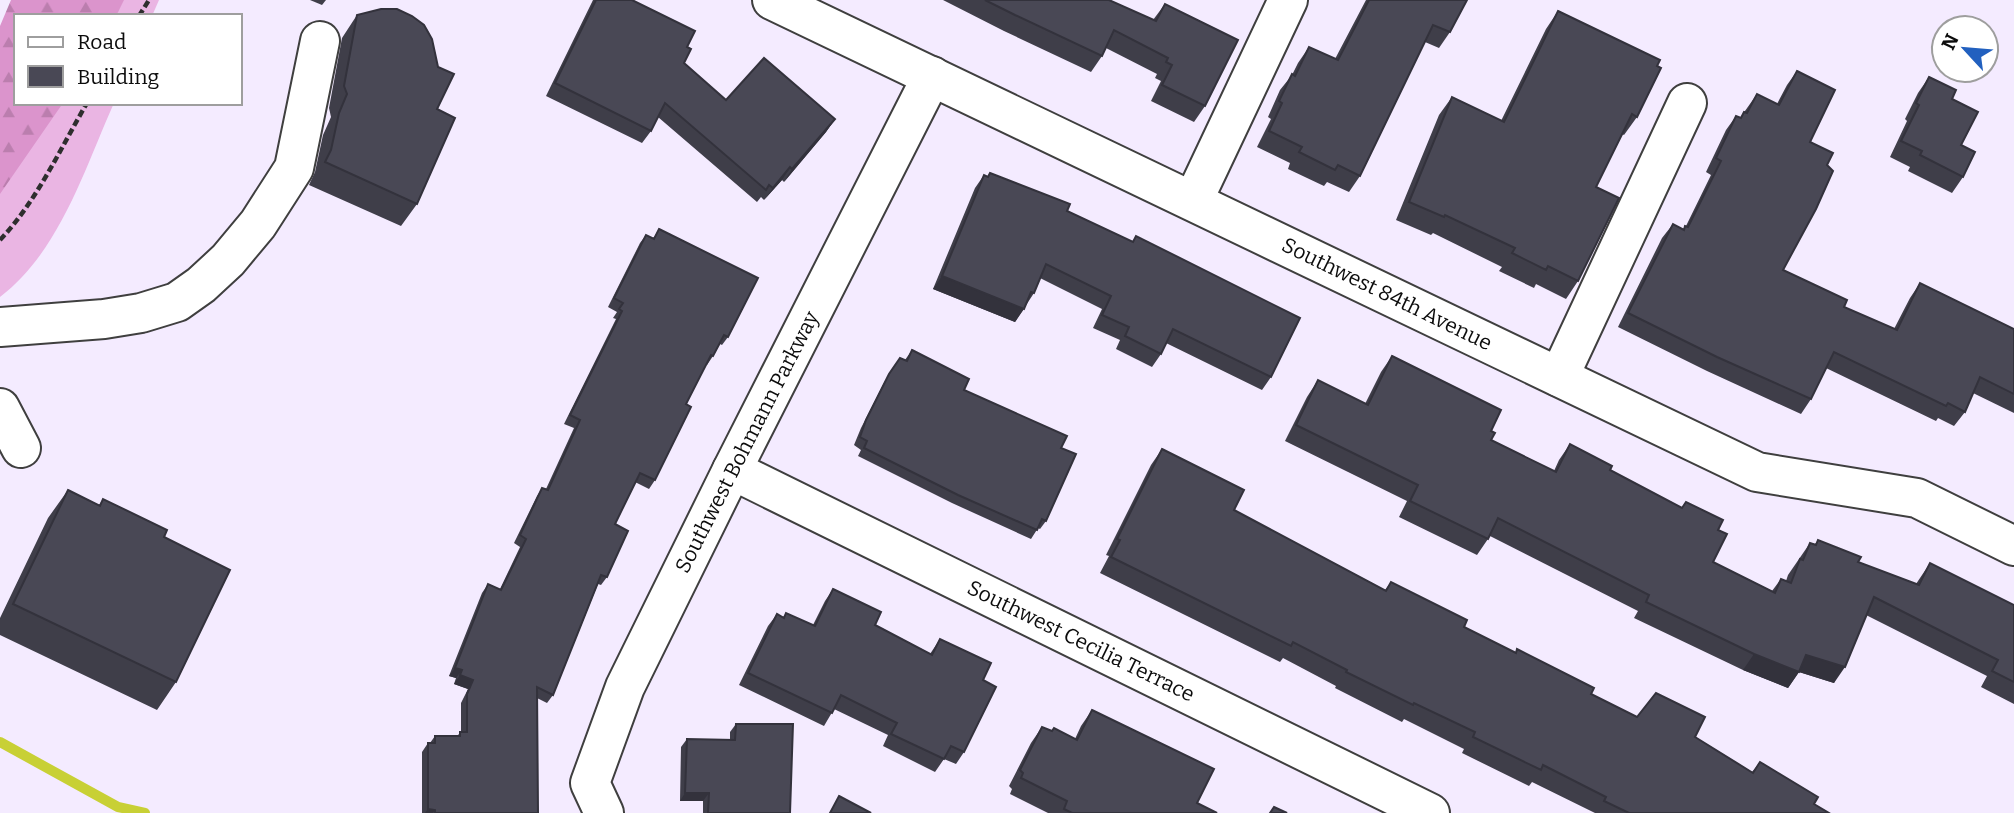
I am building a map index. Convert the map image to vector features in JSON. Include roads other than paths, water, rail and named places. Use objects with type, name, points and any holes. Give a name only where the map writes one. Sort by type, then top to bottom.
[{"type":"street","name":"Southwest 84th Avenue","points":[[772,0],[836,14],[932,76],[1757,472],[1917,498],[2014,546]]},
{"type":"street","points":[[1193,201],[1288,0]]},
{"type":"street","points":[[0,327],[141,313],[177,302],[201,285],[228,260],[258,224],[294,168],[320,41]]},
{"type":"street","name":"Southwest Bohmann Parkway","points":[[604,813],[590,783],[625,687],[932,76]]},
{"type":"street","points":[[1559,377],[1687,103]]},
{"type":"street","points":[[0,408],[21,448]]},
{"type":"street","name":"Southwest Cecilia Terrace","points":[[732,470],[1430,813]]},
{"type":"waterway","points":[[0,742],[118,807],[145,813]]}]
